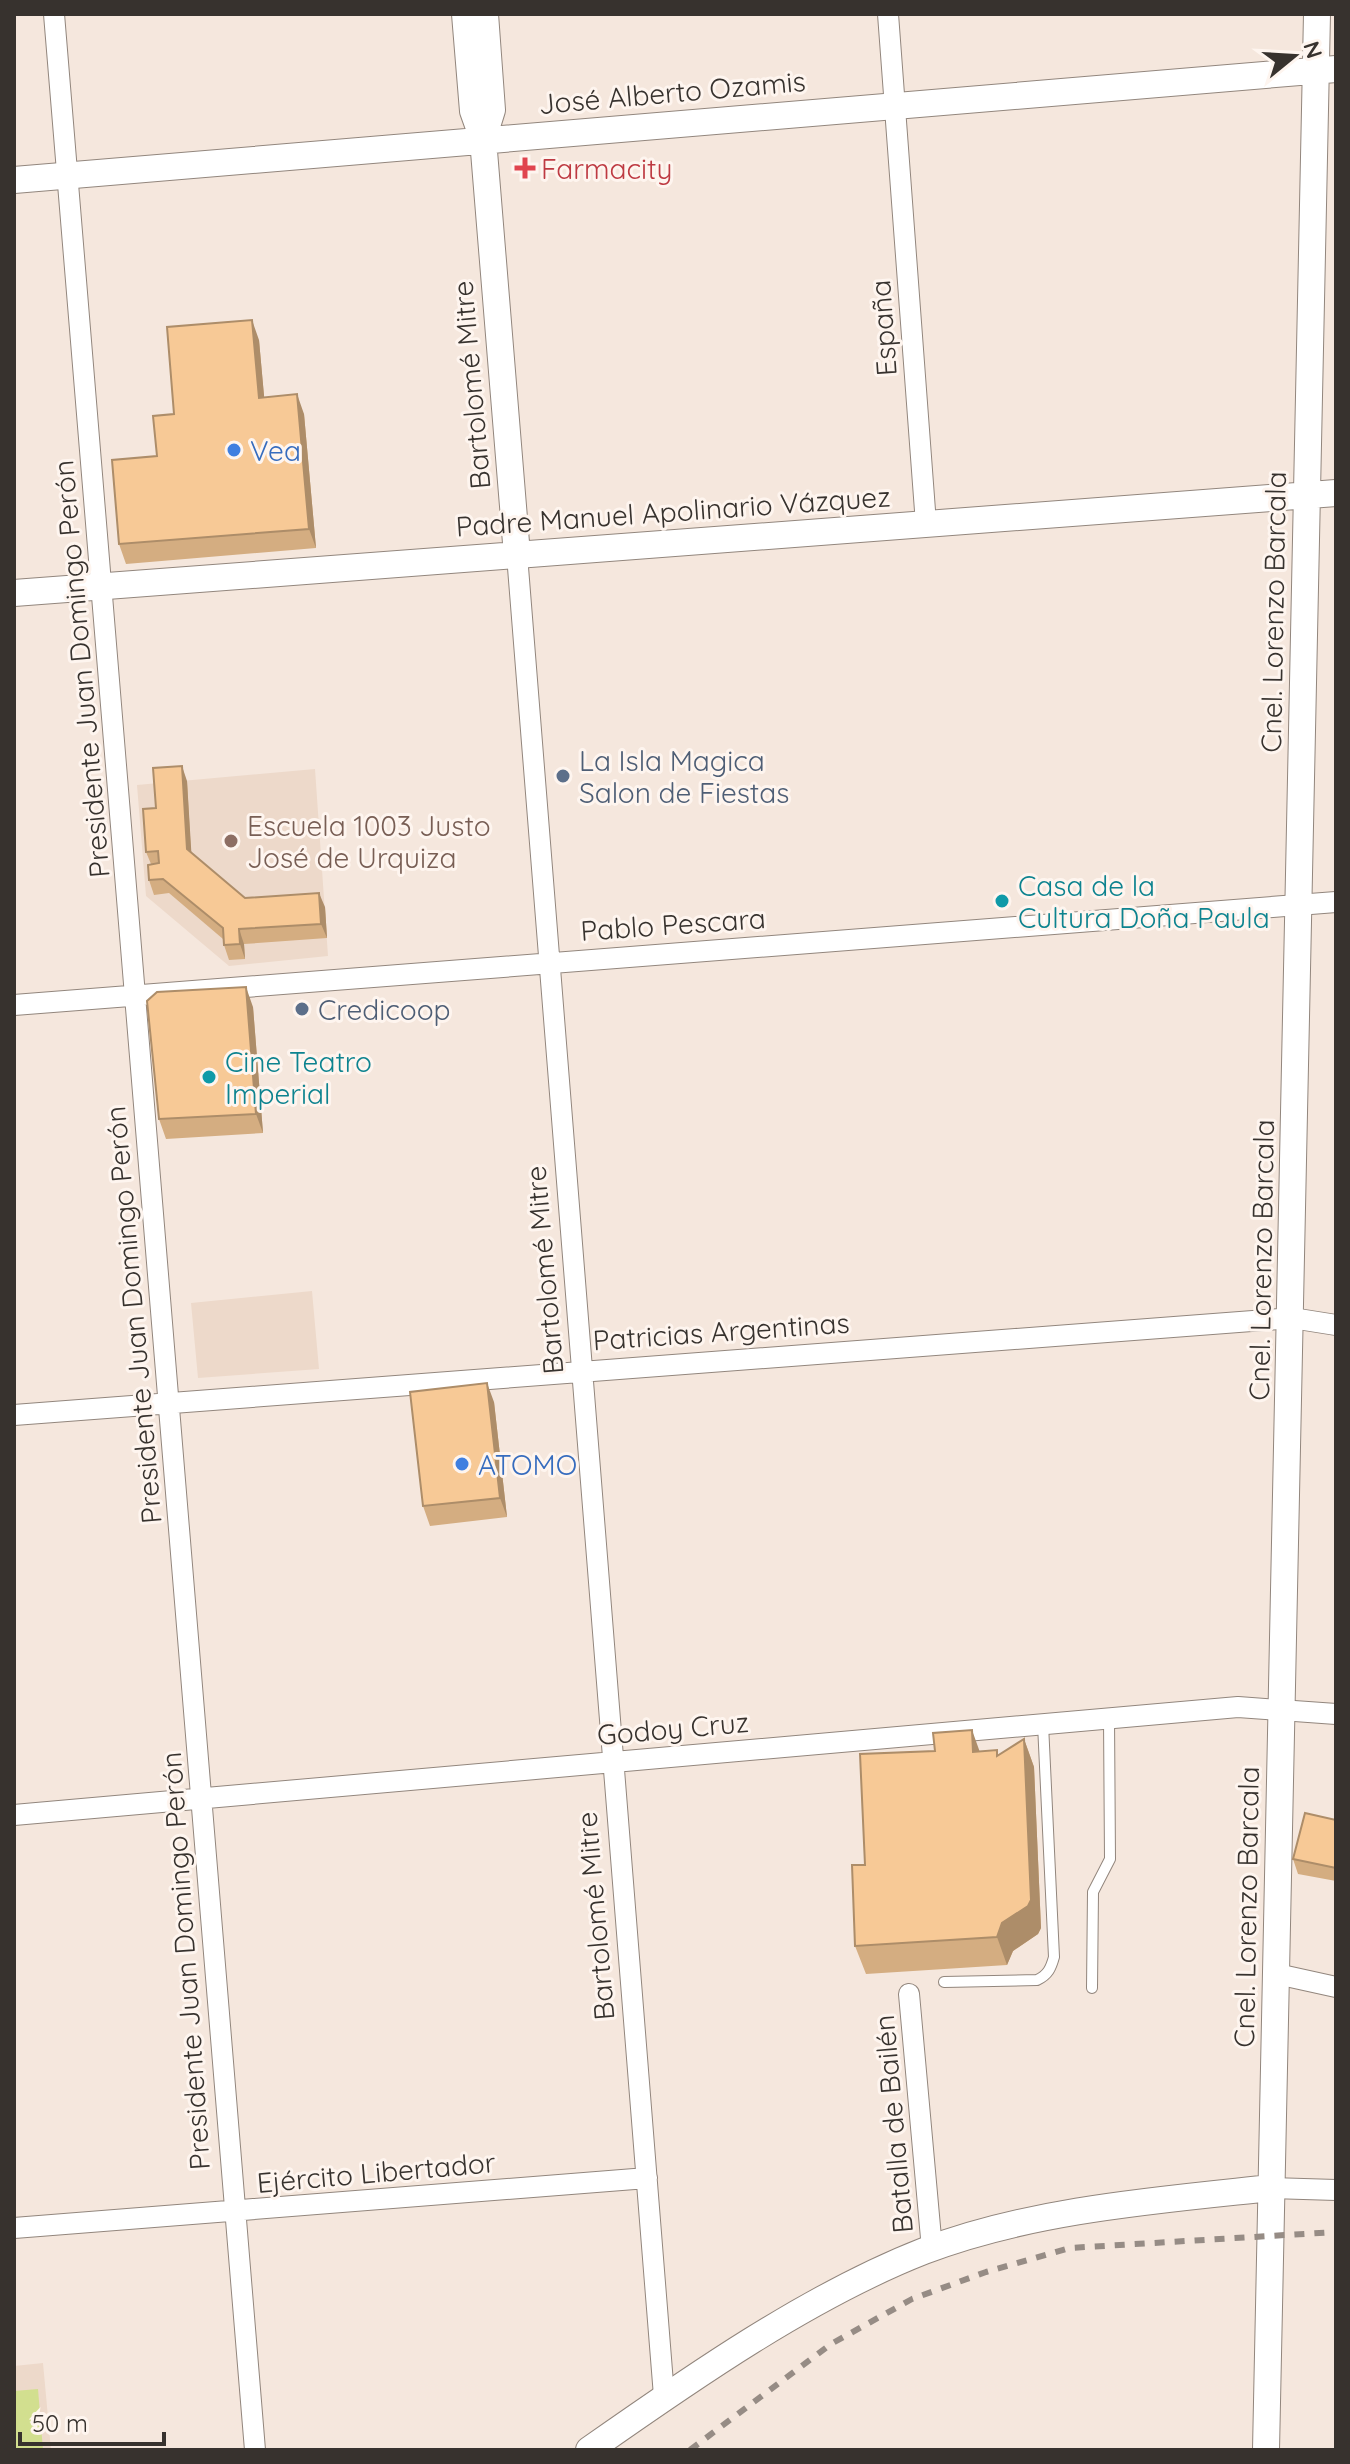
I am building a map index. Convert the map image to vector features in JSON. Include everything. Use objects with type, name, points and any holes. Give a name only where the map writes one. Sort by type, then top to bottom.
[{"type":"street","name":"Presidente Juan Domingo Perón","points":[[54,14],[201,1798],[232,2211],[255,2450]]},
{"type":"street","points":[[465,14],[473,111],[483,139]]},
{"type":"street","points":[[483,139],[492,110],[485,14]]},
{"type":"street","name":"España","points":[[888,14],[926,524]]},
{"type":"street","name":"Cnel. Lorenzo Barcala","points":[[1266,2450],[1292,1318],[1306,495],[1326,70],[1317,14]]},
{"type":"street","name":"José Alberto Ozamis","points":[[14,180],[483,139],[895,117],[1326,70]]},
{"type":"street","name":"Bartolomé Mitre","points":[[483,139],[664,2396]]},
{"type":"street","name":"Padre Manuel Apolinario Vázquez","points":[[14,593],[1336,493]]},
{"type":"street","name":"Pablo Pescara","points":[[14,1005],[1336,902]]},
{"type":"street","name":"Patricias Argentinas","points":[[14,1415],[1292,1318],[1336,1325]]},
{"type":"street","name":"Godoy Cruz","points":[[14,1815],[1238,1707],[1283,1707],[1336,1714]]},
{"type":"street","points":[[1277,1974],[1336,1987]]},
{"type":"street","name":"Batalla de Bailén","points":[[909,1994],[932,2249]]},
{"type":"street","name":"Ejército Libertador","points":[[14,2228],[647,2178]]},
{"type":"street","points":[[589,2450],[664,2396],[826,2300],[932,2249],[1049,2219],[1172,2199],[1271,2188],[1336,2190]]},
{"type":"lane","points":[[1092,1988],[1093,1892],[1110,1859],[1109,1718]]},
{"type":"lane","points":[[944,1982],[1037,1980],[1046,1976],[1051,1966],[1054,1957],[1043,1724]]},
{"type":"shaded area","name":"Escuela 1003 Justo José de Urquiza","points":[[315,769],[328,956],[229,966],[146,896],[137,785]]},
{"type":"shaded area","points":[[312,1291],[319,1369],[198,1378],[191,1303]]},
{"type":"shaded area","points":[[43,2363],[51,2450],[14,2450],[14,2366]]},
{"type":"green space","points":[[38,2389],[43,2450],[14,2450],[14,2391]]},
{"type":"building","name":"Vea","points":[[252,320],[259,398],[297,394],[309,529],[119,544],[112,460],[157,456],[153,416],[174,414],[167,327]]},
{"type":"building","points":[[182,766],[187,849],[245,898],[319,893],[321,924],[239,929],[240,944],[224,945],[223,928],[163,879],[149,880],[148,865],[159,863],[158,851],[146,852],[143,809],[156,808],[153,768]]},
{"type":"building","name":"Cine Teatro Imperial","points":[[246,987],[256,1114],[159,1119],[147,1001],[157,992]]},
{"type":"building","name":"ATOMO","points":[[487,1383],[500,1498],[423,1506],[410,1392]]},
{"type":"building","points":[[972,1730],[973,1752],[997,1750],[997,1756],[1024,1739],[1031,1900],[1028,1906],[1002,1923],[997,1937],[855,1946],[852,1865],[865,1865],[860,1754],[935,1751],[933,1733]]},
{"type":"building","points":[[1305,1813],[1336,1820],[1336,1868],[1293,1859]]},
{"type":"railway","points":[[690,2450],[831,2344],[912,2299],[986,2272],[1070,2248],[1336,2232]]},
{"type":"place","name":"Farmacity","points":[[525,168]]},
{"type":"place","name":"Vea","points":[[234,450]]},
{"type":"place","name":"La Isla Magica Salon de Fiestas","points":[[563,776]]},
{"type":"place","name":"Escuela 1003 Justo José de Urquiza","points":[[231,841]]},
{"type":"place","name":"Casa de la Cultura Doña Paula","points":[[1002,901]]},
{"type":"place","name":"Credicoop","points":[[302,1009]]},
{"type":"place","name":"Cine Teatro Imperial","points":[[209,1077]]},
{"type":"place","name":"ATOMO","points":[[462,1464]]}]
